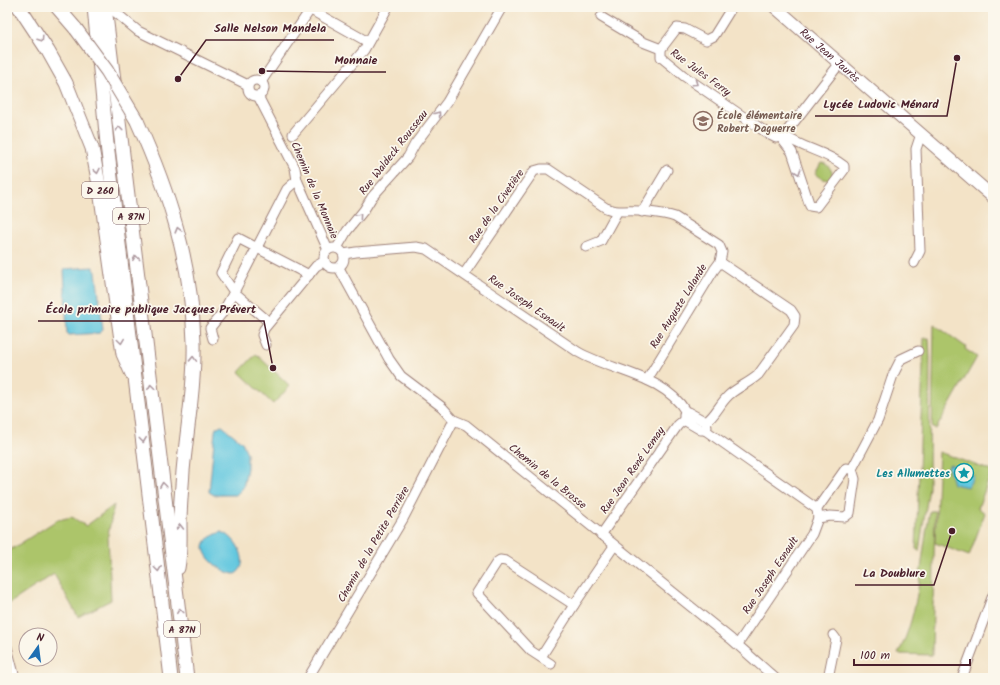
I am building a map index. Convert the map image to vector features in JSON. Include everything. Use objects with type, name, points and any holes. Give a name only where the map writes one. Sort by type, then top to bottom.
[{"type":"highway","name":"D 260","points":[[19,7],[48,50],[66,83],[92,148],[100,190],[123,354],[137,387]]},
{"type":"highway","points":[[56,7],[76,29],[106,71],[137,120],[156,161],[174,215],[188,275],[192,304],[194,342],[193,381],[181,502],[181,553],[176,579]]},
{"type":"highway","name":"A 87N","points":[[94,7],[107,144],[171,678]]},
{"type":"highway","name":"A 87N","points":[[105,7],[187,678]]},
{"type":"main road","name":"Rue Jean Jaurès","points":[[775,7],[993,197]]},
{"type":"street","points":[[109,7],[128,23],[158,41],[248,85]]},
{"type":"street","points":[[293,134],[364,50],[388,7]]},
{"type":"street","name":"Rue Waldeck Rousseau","points":[[336,251],[347,231],[364,210],[372,197],[408,157],[415,144],[447,102],[502,7]]},
{"type":"street","name":"Rue Jules Ferry","points":[[732,7],[714,36],[710,39],[703,40],[685,29],[677,28],[661,49],[661,57],[770,135],[782,136],[836,160],[844,166],[844,170],[816,206],[810,206],[792,152],[782,136]]},
{"type":"street","points":[[261,82],[311,9],[368,42]]},
{"type":"street","points":[[601,17],[643,42],[661,49]]},
{"type":"street","points":[[782,136],[840,63]]},
{"type":"street","points":[[248,85],[254,81],[261,82]]},
{"type":"street","points":[[248,85],[249,93],[253,96],[258,96],[263,91],[261,82]]},
{"type":"street","name":"Chemin de la Monnaie","points":[[258,96],[295,168],[297,180],[336,251]]},
{"type":"street","points":[[914,262],[920,251],[916,149],[922,134]]},
{"type":"street","name":"Rue de la Civetière","points":[[464,274],[534,171],[541,169],[548,169],[606,208],[617,212],[642,212],[675,217],[719,245],[722,252],[720,262]]},
{"type":"street","points":[[642,212],[667,170]]},
{"type":"street","points":[[213,339],[210,328],[223,312],[287,189],[297,180]]},
{"type":"street","points":[[586,248],[601,240],[617,212]]},
{"type":"street","points":[[269,322],[234,292],[221,273],[238,238],[309,275]]},
{"type":"street","name":"Rue Joseph Esnault","points":[[336,251],[356,252],[416,247],[426,249],[578,352],[647,380],[664,390],[682,406],[685,416]]},
{"type":"street","points":[[336,251],[343,264],[339,268],[329,267],[324,261],[324,255],[336,251]]},
{"type":"street","points":[[266,345],[262,335],[264,329],[316,266],[324,261]]},
{"type":"street","name":"Rue Auguste Lalande","points":[[647,380],[720,262],[791,310],[795,316],[794,325],[758,375],[751,382],[728,396],[706,426]]},
{"type":"street","name":"Chemin de la Brosse","points":[[339,268],[389,359],[401,376],[442,407],[454,420],[466,425],[614,546],[738,644],[775,678]]},
{"type":"street","name":"Rue Joseph Esnault","points":[[738,644],[812,534],[817,513],[846,468],[852,469],[878,420],[893,375],[902,359],[918,351]]},
{"type":"street","points":[[685,416],[691,412],[706,426],[817,513],[845,517],[850,513],[855,479],[852,469]]},
{"type":"street","name":"Rue Jean René Lemay","points":[[601,535],[685,416]]},
{"type":"street","name":"Chemin de la Petite Perrière","points":[[308,678],[403,519],[454,420]]},
{"type":"street","points":[[541,656],[614,546]]},
{"type":"street","points":[[551,664],[532,651],[478,593],[497,562],[500,560],[506,561],[574,605]]},
{"type":"street","points":[[962,678],[993,595]]},
{"type":"street","points":[[828,678],[836,639],[832,635]]},
{"type":"street","points":[[7,647],[15,678]]},
{"type":"green space","points":[[821,163],[829,167],[833,175],[830,180],[822,179],[815,174]]},
{"type":"green space","points":[[934,324],[966,347],[965,349],[977,357],[936,429],[932,428]]},
{"type":"green space","points":[[924,338],[929,338],[930,357],[929,488],[919,551],[916,549]]},
{"type":"green space","points":[[256,354],[290,386],[273,404],[239,372]]},
{"type":"green space","points":[[939,452],[992,471],[978,508],[985,513],[969,556],[935,543]]},
{"type":"green space","points":[[114,505],[108,535],[111,600],[78,617],[54,574],[7,605],[7,552],[57,520],[72,517],[86,526]]},
{"type":"green space","points":[[930,511],[935,511],[932,655],[898,654],[906,637],[916,602]]},
{"type":"water","points":[[93,267],[96,272],[103,330],[100,333],[69,335],[67,333],[64,269]]},
{"type":"water","points":[[221,425],[242,442],[247,453],[247,468],[243,488],[236,495],[214,495],[209,492],[215,431],[216,428]]},
{"type":"water","points":[[950,464],[974,476],[968,487],[953,484],[948,467]]},
{"type":"water","points":[[221,532],[227,534],[237,544],[240,551],[242,564],[240,570],[235,574],[224,571],[218,567],[207,556],[205,551],[204,545],[207,540]]},
{"type":"place","name":"Lycée Ludovic Ménard","points":[[957,58]]},
{"type":"place","name":"Monnaie","points":[[262,71]]},
{"type":"place","name":"Salle Nelson Mandela","points":[[178,79]]},
{"type":"place","name":"École élémentaire Robert Daguerre","points":[[703,121]]},
{"type":"place","name":"École primaire publique Jacques Prévert","points":[[273,368]]},
{"type":"place","name":"Les Allumettes","points":[[964,473]]},
{"type":"place","name":"La Doublure","points":[[952,531]]}]
